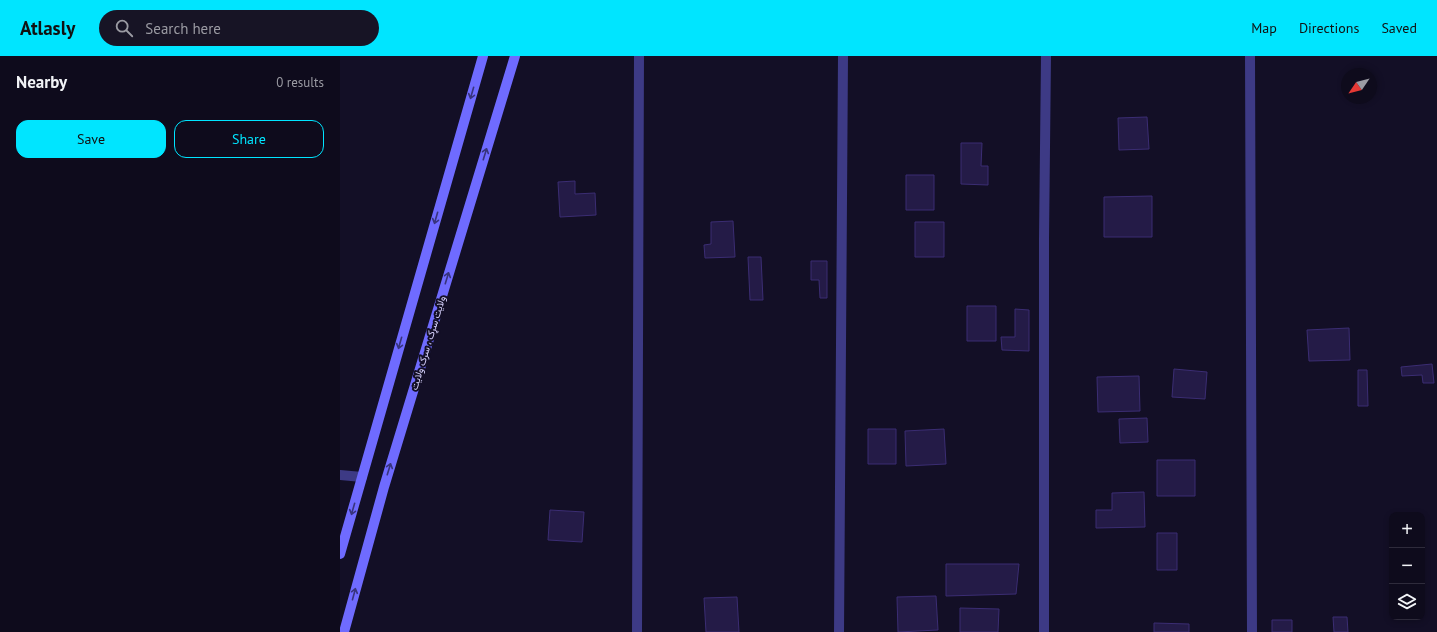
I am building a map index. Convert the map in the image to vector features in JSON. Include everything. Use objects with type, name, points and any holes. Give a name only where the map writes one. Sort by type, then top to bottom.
[{"type":"main road","points":[[340,554],[482,56]]},
{"type":"main road","name":"ولایت سړک ، سرک ولایت","points":[[344,632],[384,487],[515,56]]},
{"type":"street","points":[[637,632],[640,56]]},
{"type":"street","points":[[839,632],[843,56]]},
{"type":"street","points":[[1044,632],[1044,239],[1046,56]]},
{"type":"street","points":[[1250,56],[1252,632]]},
{"type":"street","points":[[340,476],[362,477]]},
{"type":"building","points":[[1147,117],[1149,149],[1119,150],[1118,118]]},
{"type":"building","points":[[961,143],[982,143],[981,166],[988,166],[988,185],[961,184]]},
{"type":"building","points":[[906,175],[934,175],[934,210],[906,210]]},
{"type":"building","points":[[575,181],[575,194],[595,193],[596,215],[560,217],[558,182]]},
{"type":"building","points":[[1152,196],[1152,237],[1104,237],[1104,197]]},
{"type":"building","points":[[733,221],[735,257],[705,258],[704,245],[711,244],[711,222]]},
{"type":"building","points":[[915,222],[944,222],[944,257],[915,257]]},
{"type":"building","points":[[748,257],[761,257],[763,300],[750,300]]},
{"type":"building","points":[[811,261],[827,261],[827,298],[820,298],[819,280],[811,280]]},
{"type":"building","points":[[967,306],[996,306],[996,341],[967,341]]},
{"type":"building","points":[[1015,309],[1029,310],[1029,351],[1002,350],[1001,337],[1015,337]]},
{"type":"building","points":[[1349,328],[1350,360],[1309,361],[1307,330]]},
{"type":"building","points":[[1432,364],[1434,383],[1423,383],[1422,375],[1402,376],[1401,367]]},
{"type":"building","points":[[1174,369],[1207,372],[1205,399],[1172,397]]},
{"type":"building","points":[[1358,370],[1367,370],[1368,406],[1358,406]]},
{"type":"building","points":[[1139,376],[1140,411],[1098,412],[1097,377]]},
{"type":"building","points":[[1147,418],[1148,442],[1120,443],[1119,419]]},
{"type":"building","points":[[868,429],[896,429],[896,464],[868,464]]},
{"type":"building","points":[[944,429],[946,464],[906,466],[905,431]]},
{"type":"building","points":[[1157,460],[1195,460],[1195,496],[1157,496]]},
{"type":"building","points":[[1144,492],[1145,527],[1096,528],[1096,510],[1112,510],[1112,493]]},
{"type":"building","points":[[550,510],[584,512],[582,542],[548,540]]},
{"type":"building","points":[[1157,533],[1177,533],[1177,570],[1157,570]]},
{"type":"building","points":[[946,564],[1019,564],[1016,594],[946,596]]},
{"type":"building","points":[[936,596],[938,630],[898,632],[897,597]]},
{"type":"building","points":[[737,597],[739,632],[706,632],[704,598]]},
{"type":"building","points":[[960,608],[999,609],[998,632],[960,632]]},
{"type":"building","points":[[1333,617],[1347,617],[1348,632],[1334,632]]},
{"type":"building","points":[[1272,620],[1292,620],[1292,632],[1272,632]]},
{"type":"building","points":[[1154,623],[1189,624],[1189,632],[1154,632]]}]
